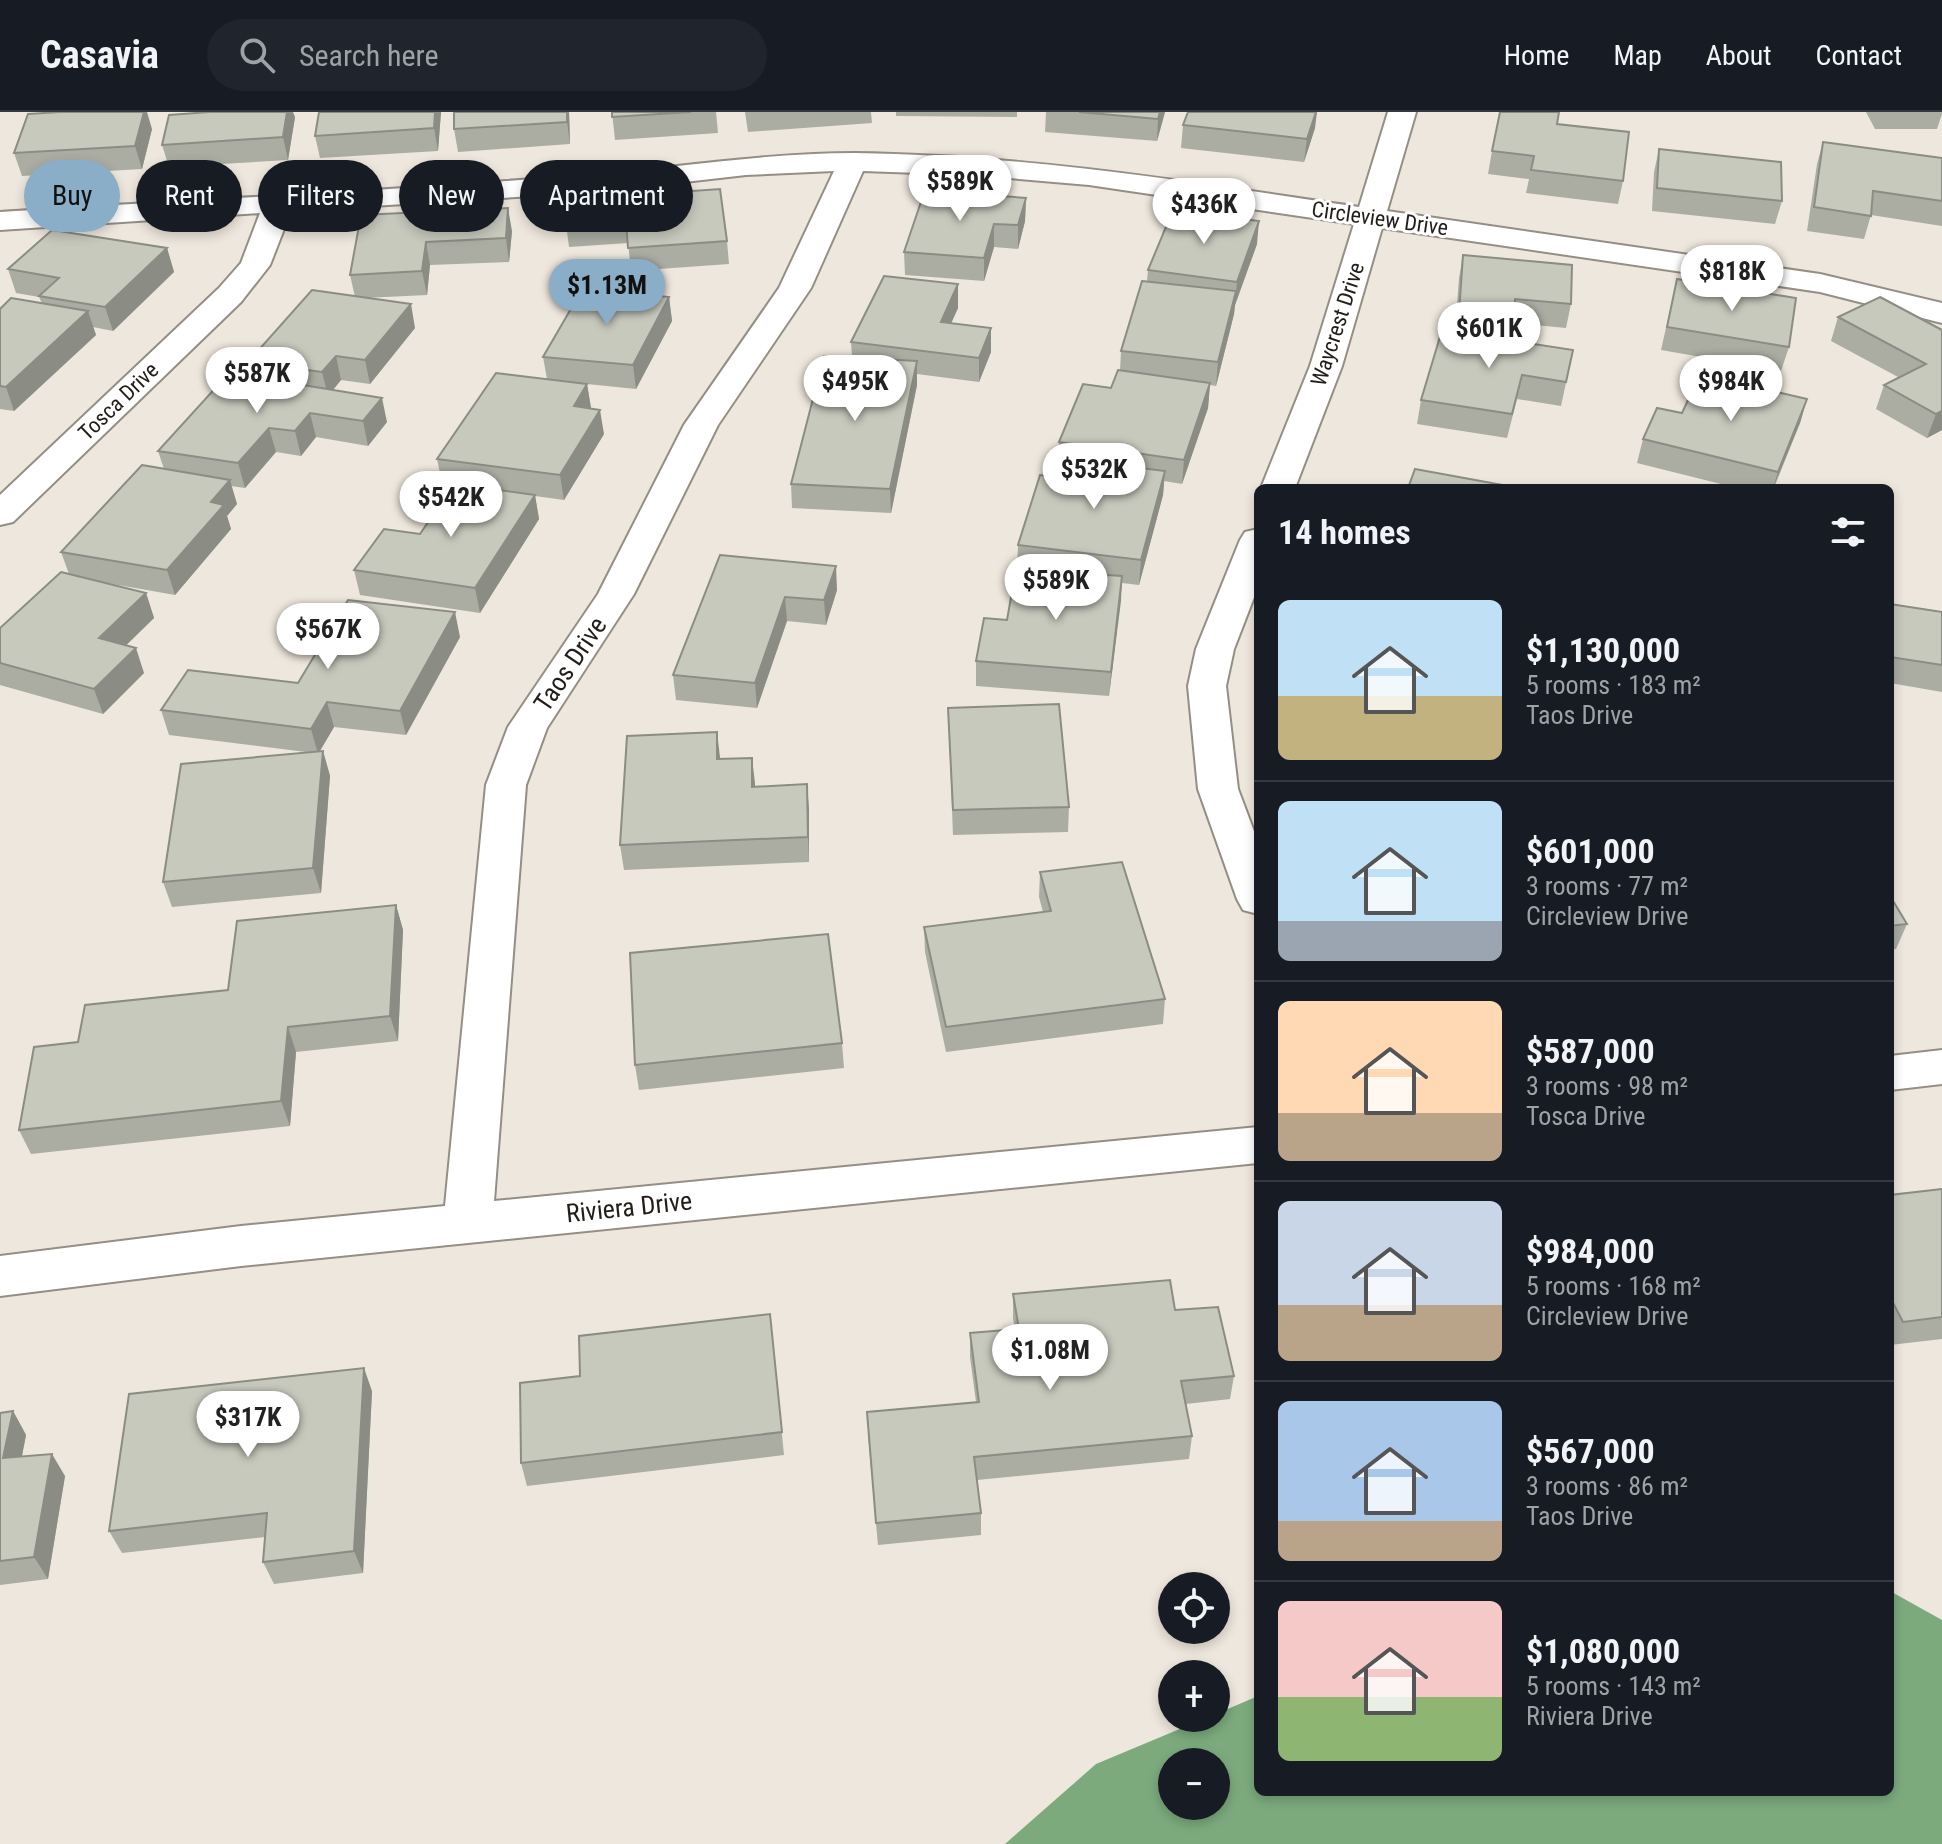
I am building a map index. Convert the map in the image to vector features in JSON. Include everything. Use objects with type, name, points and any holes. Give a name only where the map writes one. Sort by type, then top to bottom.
[{"type":"street","name":"Waycrest Drive","points":[[1280,484],[1326,366],[1402,112]]},
{"type":"street","name":"Circleview Drive","points":[[383,197],[597,183],[746,166],[853,162],[974,166],[1089,176],[1820,283],[1942,313]]},
{"type":"street","name":"Taos Drive","points":[[468,1223],[506,785],[528,727],[616,594],[701,425],[795,288],[853,162]]},
{"type":"street","name":"Circleview Drive","points":[[0,221],[258,205]]},
{"type":"street","name":"Tosca Drive","points":[[0,514],[230,295],[255,265],[268,232]]},
{"type":"street","points":[[1254,550],[1215,649],[1207,686],[1218,789],[1254,888]]},
{"type":"street","points":[[1894,1073],[1942,1067]]},
{"type":"street","name":"Riviera Drive","points":[[0,1276],[241,1246],[1254,1145]]},
{"type":"shaded area","points":[[1894,1593],[1942,1620],[1942,1844],[1005,1844],[1096,1764],[1173,1732],[1230,1732],[1230,1708],[1254,1698],[1254,1796],[1894,1796]]},
{"type":"building","points":[[144,112],[135,146],[14,153],[28,114]]},
{"type":"building","points":[[287,112],[283,137],[162,145],[169,115]]},
{"type":"building","points":[[319,112],[435,112],[434,128],[315,136]]},
{"type":"building","points":[[454,112],[567,112],[567,122],[454,129]]},
{"type":"building","points":[[612,112],[691,112],[612,117]]},
{"type":"building","points":[[1079,112],[1160,112],[1158,119]]},
{"type":"building","points":[[1188,112],[1316,112],[1307,139],[1183,125]]},
{"type":"building","points":[[1500,112],[1559,112],[1557,124],[1629,132],[1623,181],[1531,170],[1534,156],[1492,151]]},
{"type":"building","points":[[1823,142],[1942,158],[1942,201],[1873,191],[1871,216],[1814,207]]},
{"type":"building","points":[[1659,149],[1781,162],[1782,201],[1657,188]]},
{"type":"building","points":[[720,189],[727,241],[628,248],[627,232],[693,232],[693,191]]},
{"type":"building","points":[[925,190],[1026,198],[1018,225],[994,224],[984,258],[904,252]]},
{"type":"building","points":[[504,208],[508,208],[506,238],[426,242],[422,271],[350,275],[358,232],[383,232],[383,214],[399,213],[399,232],[504,232]]},
{"type":"building","points":[[1173,210],[1259,221],[1237,282],[1148,270]]},
{"type":"building","points":[[50,232],[167,248],[105,307],[39,296],[59,278],[8,269]]},
{"type":"building","points":[[1463,255],[1572,265],[1571,304],[1515,299],[1514,318],[1459,313]]},
{"type":"building","points":[[884,276],[958,284],[941,322],[991,328],[979,358],[851,342]]},
{"type":"building","points":[[1677,279],[1796,298],[1789,347],[1667,327]]},
{"type":"building","points":[[1142,281],[1236,291],[1218,362],[1121,351]]},
{"type":"building","points":[[583,288],[669,297],[633,365],[543,357]]},
{"type":"building","points":[[312,290],[411,304],[365,360],[336,356],[322,372],[248,362]]},
{"type":"building","points":[[1880,297],[1942,330],[1942,411],[1936,414],[1884,385],[1926,364],[1838,317]]},
{"type":"building","points":[[11,298],[88,311],[6,387],[0,386],[0,309]]},
{"type":"building","points":[[1442,330],[1573,350],[1566,382],[1522,375],[1512,414],[1421,400]]},
{"type":"building","points":[[824,356],[917,361],[890,489],[791,484]]},
{"type":"building","points":[[1118,370],[1210,383],[1184,460],[1059,442],[1083,384],[1111,388]]},
{"type":"building","points":[[229,373],[382,398],[363,421],[310,413],[295,431],[269,428],[238,463],[158,451]]},
{"type":"building","points":[[496,373],[587,384],[574,406],[600,410],[560,475],[437,459]]},
{"type":"building","points":[[1700,374],[1807,399],[1778,472],[1643,439],[1657,408],[1682,413]]},
{"type":"building","points":[[1083,461],[1165,471],[1141,560],[1018,545],[1040,475],[1078,479]]},
{"type":"building","points":[[142,465],[230,480],[211,502],[224,505],[167,570],[61,552]]},
{"type":"building","points":[[1415,469],[1497,484],[1409,484]]},
{"type":"building","points":[[454,484],[535,495],[475,588],[354,570],[384,529],[420,534]]},
{"type":"building","points":[[720,555],[836,566],[824,600],[785,597],[755,683],[673,675]]},
{"type":"building","points":[[1016,569],[1122,576],[1111,672],[976,661],[984,618],[1007,620]]},
{"type":"building","points":[[61,572],[146,593],[99,638],[136,648],[94,689],[0,663],[0,628]]},
{"type":"building","points":[[348,600],[455,612],[400,711],[327,702],[311,729],[161,710],[188,670],[298,683]]},
{"type":"building","points":[[1894,605],[1942,612],[1942,665],[1894,658]]},
{"type":"building","points":[[1059,704],[1069,807],[953,810],[948,708]]},
{"type":"building","points":[[717,732],[717,759],[752,758],[752,787],[807,784],[808,837],[620,845],[627,736]]},
{"type":"building","points":[[323,751],[313,868],[163,882],[181,764]]},
{"type":"building","points":[[1122,862],[1165,999],[946,1027],[924,927],[1051,911],[1040,872]]},
{"type":"building","points":[[1894,903],[1907,924],[1894,926]]},
{"type":"building","points":[[396,905],[390,1016],[288,1027],[281,1101],[19,1130],[34,1047],[78,1042],[85,1005],[228,990],[237,921]]},
{"type":"building","points":[[828,934],[842,1043],[635,1065],[630,953]]},
{"type":"building","points":[[1942,1189],[1942,1317],[1903,1322],[1894,1305],[1894,1195]]},
{"type":"building","points":[[1170,1280],[1175,1310],[1218,1307],[1234,1376],[1181,1381],[1192,1436],[974,1457],[981,1513],[876,1523],[867,1412],[979,1402],[970,1333],[1019,1329],[1013,1294]]},
{"type":"building","points":[[770,1314],[782,1432],[521,1463],[520,1383],[580,1376],[579,1336]]},
{"type":"building","points":[[364,1368],[354,1551],[263,1562],[267,1513],[109,1531],[129,1394]]},
{"type":"building","points":[[13,1411],[3,1458],[52,1454],[34,1557],[0,1561],[0,1413]]}]
